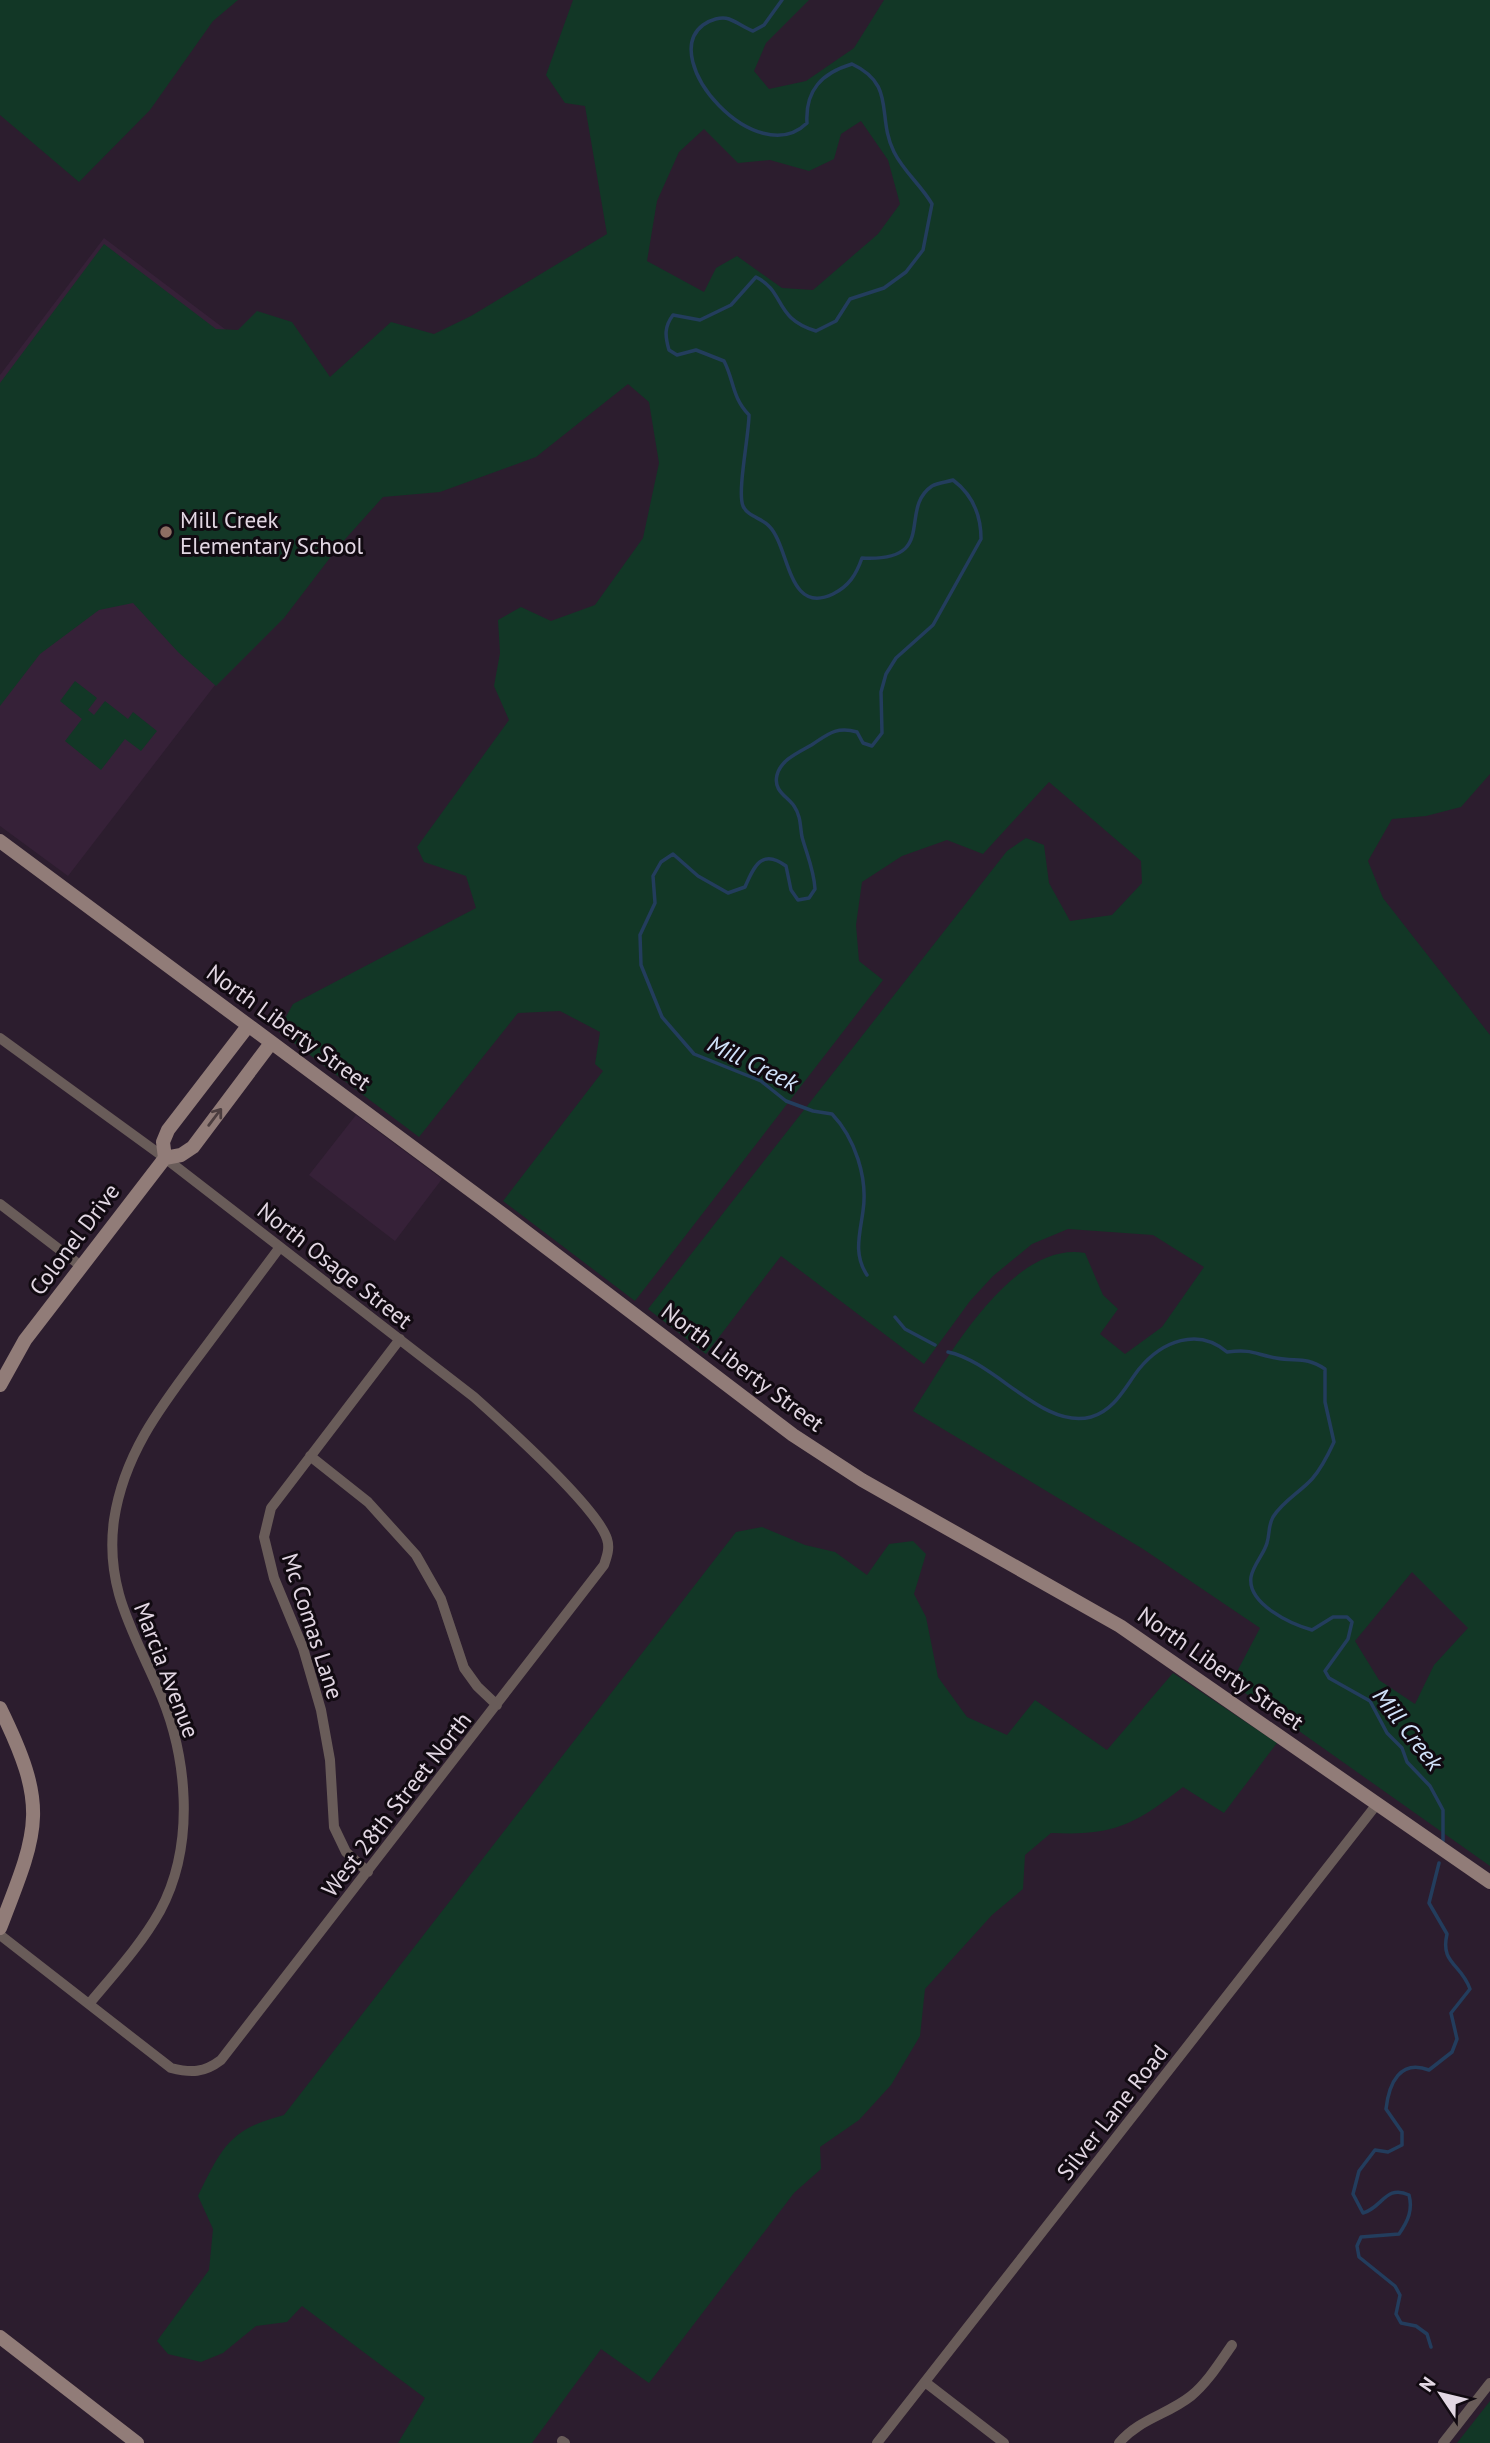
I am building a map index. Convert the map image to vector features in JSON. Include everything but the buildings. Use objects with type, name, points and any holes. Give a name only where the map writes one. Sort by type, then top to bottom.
[{"type":"main road","name":"North Liberty Street","points":[[0,841],[508,1218],[793,1435],[862,1480],[1121,1626],[1490,1882]]},
{"type":"main road","name":"Colonel Drive","points":[[165,1158],[163,1142],[168,1130],[248,1026]]},
{"type":"main road","name":"Colonel Drive","points":[[0,1385],[25,1340],[165,1158],[181,1155],[193,1147],[271,1043]]},
{"type":"main road","points":[[0,1708],[24,1757],[34,1807],[30,1852],[0,1928]]},
{"type":"main road","points":[[0,2337],[137,2443]]},
{"type":"street","name":"North Osage Street","points":[[0,1038],[19,1049],[165,1158],[474,1396],[518,1437],[604,1532],[608,1541],[607,1557]]},
{"type":"street","points":[[0,1204],[81,1266]]},
{"type":"street","name":"Marcia Avenue","points":[[89,2004],[138,1946],[160,1910],[176,1873],[184,1824],[182,1773],[173,1729],[158,1687],[131,1634],[117,1589],[112,1544],[120,1492],[131,1456],[150,1421],[280,1247]]},
{"type":"street","name":"Mc Comas Lane","points":[[368,1872],[346,1852],[334,1827],[330,1760],[321,1710],[303,1648],[274,1578],[264,1537],[271,1508],[400,1339]]},
{"type":"street","points":[[310,1456],[368,1502],[416,1555],[441,1599],[464,1668],[477,1686],[498,1705]]},
{"type":"street","name":"West 28th Street North","points":[[89,2004],[171,2068],[190,2073],[209,2069],[221,2060],[498,1705],[604,1565],[607,1557]]},
{"type":"street","name":"Silver Lane Road","points":[[877,2443],[1377,1804]]},
{"type":"street","points":[[0,1936],[89,2004]]},
{"type":"street","points":[[1119,2443],[1142,2422],[1192,2395],[1233,2345]]},
{"type":"street","points":[[925,2382],[1004,2443]]},
{"type":"street","points":[[1443,2443],[1490,2384]]},
{"type":"shaded area","name":"Mill Creek Elementary School","points":[[104,238],[392,455],[68,876],[0,826],[0,375]]},
{"type":"shaded area","points":[[356,1115],[442,1179],[395,1241],[309,1175]]},
{"type":"green space","points":[[0,0],[238,0],[213,21],[150,110],[79,182],[0,115]]},
{"type":"green space","points":[[573,0],[809,0],[766,43],[754,71],[769,89],[806,81],[854,48],[884,0],[1490,0],[1490,774],[1461,807],[1426,816],[1392,819],[1368,861],[1383,898],[1490,1035],[1490,1866],[1231,1683],[1260,1628],[1143,1549],[913,1411],[984,1308],[1007,1284],[1032,1265],[1058,1254],[1085,1253],[1103,1295],[1118,1309],[1100,1334],[1125,1354],[1162,1327],[1204,1267],[1153,1235],[1068,1229],[1032,1244],[993,1276],[970,1301],[924,1364],[781,1256],[706,1354],[648,1309],[1007,851],[1026,838],[1044,845],[1049,883],[1070,921],[1112,915],[1142,883],[1141,861],[1049,782],[983,854],[947,840],[902,856],[862,882],[856,925],[859,961],[883,980],[635,1301],[503,1201],[603,1071],[595,1064],[600,1032],[560,1011],[518,1013],[419,1137],[278,1031],[293,1004],[476,908],[466,876],[424,862],[417,847],[509,720],[494,686],[500,653],[498,620],[521,607],[551,621],[595,605],[643,538],[659,463],[649,402],[628,384],[536,457],[440,492],[383,497],[339,546],[284,618],[216,686],[178,652],[133,603],[99,610],[40,654],[0,706],[0,383],[104,244],[216,329],[238,330],[257,311],[292,322],[330,377],[391,322],[434,334],[471,316],[607,234],[585,106],[565,103],[546,75]],"holes":[[[861,121],[888,160],[900,204],[878,234],[813,290],[782,288],[737,256],[716,268],[704,292],[647,261],[657,201],[679,152],[704,129],[738,163],[770,160],[809,171],[834,159],[841,134]],[[1412,1572],[1468,1628],[1434,1665],[1415,1704],[1379,1680],[1355,1641]]]},
{"type":"green space","points":[[75,681],[97,698],[88,710],[94,715],[105,701],[128,719],[133,712],[157,731],[141,751],[125,739],[101,770],[65,741],[82,719],[60,701]]},
{"type":"green space","points":[[762,1527],[805,1545],[835,1552],[867,1575],[889,1544],[913,1541],[926,1554],[914,1594],[926,1617],[938,1677],[967,1717],[1007,1735],[1035,1700],[1107,1750],[1173,1673],[1277,1743],[1224,1813],[1183,1787],[1136,1819],[1108,1830],[1051,1833],[1025,1855],[1023,1889],[992,1915],[925,1989],[920,2036],[891,2085],[859,2120],[820,2147],[821,2169],[794,2193],[649,2383],[601,2349],[532,2443],[398,2443],[425,2398],[302,2306],[287,2322],[256,2326],[223,2353],[201,2362],[168,2354],[157,2341],[209,2270],[213,2229],[198,2196],[222,2153],[239,2134],[266,2120],[284,2115],[736,1532]]},
{"type":"green space","points":[[1490,2401],[1490,2443],[1457,2443]]},
{"type":"waterway","name":"Mill Creek","points":[[782,0],[764,25],[753,31],[726,18],[703,25],[692,41],[693,62],[703,84],[719,106],[740,123],[763,133],[786,134],[807,123],[812,92],[824,78],[852,64],[866,72],[880,92],[894,152],[932,204],[923,250],[906,272],[884,288],[850,299],[836,321],[816,331],[793,319],[772,290],[756,277],[731,305],[700,320],[673,315],[666,332],[669,350],[677,355],[696,350],[724,361],[736,395],[749,415],[741,489],[743,506],[748,513],[769,526],[776,536],[798,588],[807,596],[818,598],[839,591],[851,579],[862,558],[886,557],[901,552],[913,533],[922,496],[937,484],[953,480],[966,492],[977,514],[981,539],[933,625],[896,658],[886,674],[881,692],[882,733],[872,746],[863,743],[857,732],[838,731],[828,734],[792,756],[779,769],[777,785],[798,814],[812,869],[815,889],[809,898],[798,900],[791,890],[786,866],[778,861],[765,859],[760,862],[745,887],[728,893],[698,876],[673,854],[661,862],[653,876],[655,903],[640,935],[641,965],[662,1017],[694,1054],[761,1081],[786,1101],[813,1111],[832,1114],[840,1124],[858,1159],[864,1185],[859,1252],[867,1275]]},
{"type":"waterway","name":"Mill Creek","points":[[895,1317],[905,1329],[935,1345]]},
{"type":"waterway","name":"Mill Creek","points":[[948,1352],[984,1368],[1037,1405],[1055,1414],[1073,1418],[1091,1417],[1107,1409],[1148,1359],[1158,1351],[1181,1341],[1204,1340],[1227,1352],[1248,1352],[1306,1361],[1325,1369],[1325,1402],[1334,1442],[1315,1475],[1281,1506],[1273,1517],[1266,1547],[1252,1573],[1252,1587],[1263,1604],[1282,1618],[1303,1627],[1312,1630],[1333,1617],[1347,1617],[1352,1622],[1348,1639],[1325,1671],[1329,1678],[1370,1701],[1387,1733],[1402,1748],[1407,1762],[1430,1786],[1443,1810],[1443,1841]]},
{"type":"waterway","name":"Mill Creek","points":[[1431,2347],[1427,2334],[1416,2326],[1401,2323],[1396,2314],[1400,2295],[1395,2286],[1359,2257],[1357,2246],[1361,2237],[1399,2234],[1409,2215],[1409,2195],[1395,2192],[1363,2213],[1353,2194],[1359,2171],[1375,2150],[1388,2152],[1402,2145],[1402,2132],[1386,2109],[1393,2082],[1403,2071],[1410,2068],[1429,2070],[1452,2052],[1457,2039],[1451,2013],[1470,1989],[1446,1952],[1447,1934],[1429,1903],[1439,1863]]},
{"type":"place","name":"Mill Creek Elementary School","points":[[166,532]]}]
